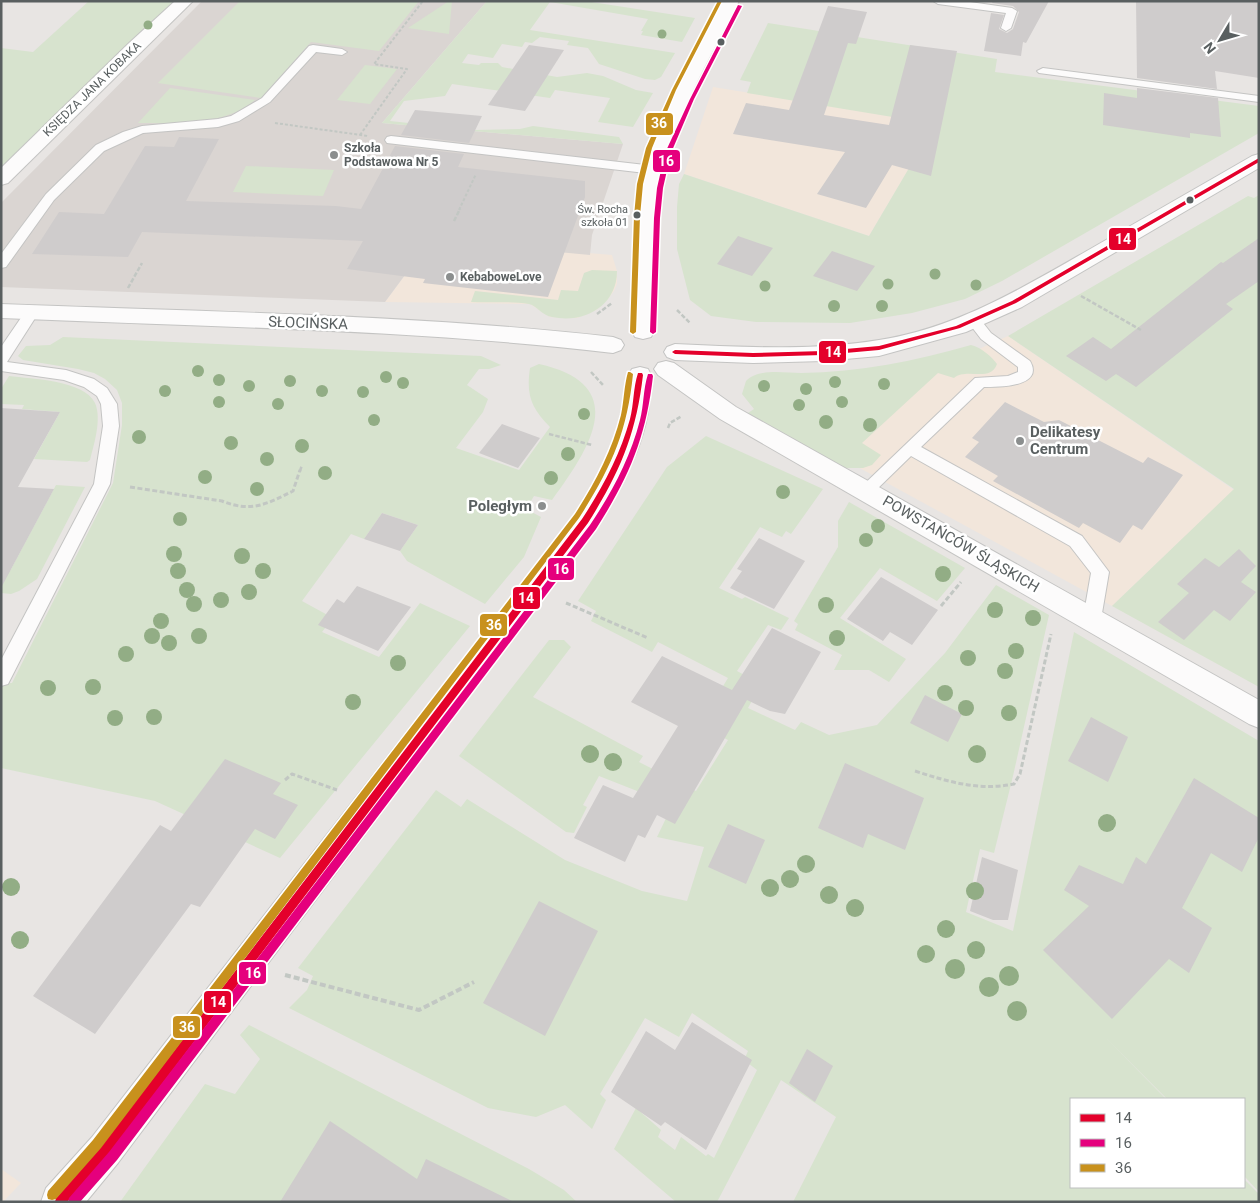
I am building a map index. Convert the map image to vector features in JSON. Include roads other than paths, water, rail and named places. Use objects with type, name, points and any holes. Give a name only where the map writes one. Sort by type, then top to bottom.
[{"type":"street","name":"KSIĘDZA JANA KOBAKA","points":[[1,179],[134,48],[185,1]]},
{"type":"street","points":[[643,332],[647,217],[650,186],[659,150],[672,119],[731,1]]},
{"type":"street","points":[[60,1202],[105,1150],[219,1003],[572,541],[602,498],[620,465],[630,441],[639,394],[660,366],[673,347],[664,338],[643,332],[625,336],[613,346],[612,359],[615,365],[630,374],[660,366],[762,354],[823,353],[872,348],[927,336],[975,322],[1014,302],[1259,160]]},
{"type":"street","name":"SŁOCIŃSKA","points":[[1,311],[397,327],[552,338],[613,346]]},
{"type":"street","name":"POWSTAŃCÓW ŚLĄSKICH","points":[[660,366],[728,413],[1259,714]]},
{"type":"lane","points":[[938,1],[1012,11],[1006,28]]},
{"type":"lane","points":[[1,264],[50,197],[100,148],[142,130],[218,123],[235,119],[266,100],[313,48],[342,52]]},
{"type":"lane","points":[[1043,71],[1259,99]]},
{"type":"lane","points":[[390,140],[654,170]]},
{"type":"lane","points":[[1,359],[32,312]]},
{"type":"lane","points":[[866,490],[980,382],[1009,381],[1025,375],[1025,365],[986,336],[975,322]]},
{"type":"lane","points":[[1,366],[66,375],[89,383],[102,392],[109,404],[111,426],[102,484],[1,678]]},
{"type":"lane","points":[[910,448],[1076,541],[1100,572],[1092,619]]},
{"type":"place","name":"Szkoła Podstawowa Nr 5","points":[[334,155]]},
{"type":"place","name":"Św. Rocha szkoła 01","points":[[637,215]]},
{"type":"place","name":"KebaboweLove","points":[[450,277]]},
{"type":"place","name":"Delikatesy Centrum","points":[[1020,441]]},
{"type":"place","name":"Poległym","points":[[542,506]]}]
